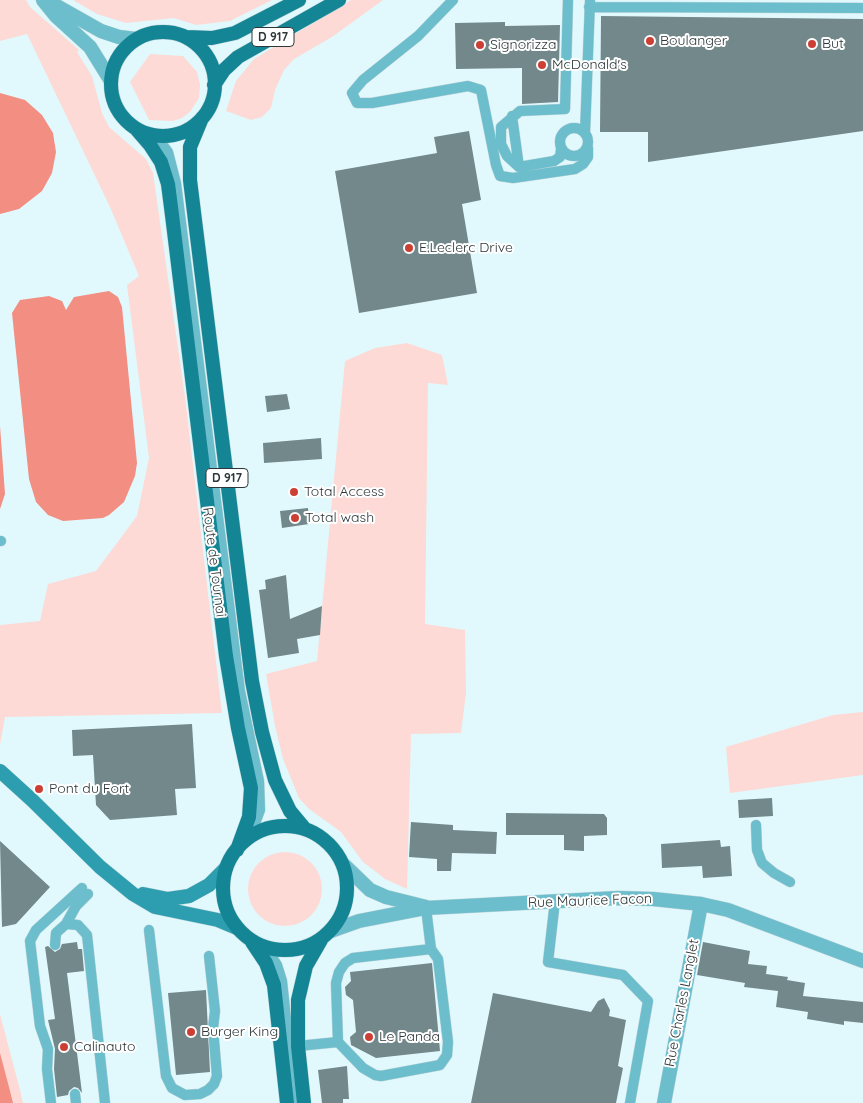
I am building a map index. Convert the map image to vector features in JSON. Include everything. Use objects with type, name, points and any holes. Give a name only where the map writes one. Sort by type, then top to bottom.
[{"type":"main road","name":"Route de Tournai","points":[[237,850],[249,817],[251,788],[238,728],[226,656],[168,184],[161,162],[138,130],[126,121],[117,110],[112,96],[111,81],[116,60],[125,48],[136,39],[157,32],[172,33],[186,37],[212,38],[235,33],[300,0]]},
{"type":"main road","name":"Route de Tournai","points":[[214,84],[224,70],[238,57],[340,0]]},
{"type":"main road","name":"Route de Tournai","points":[[186,37],[198,46],[207,57],[213,70],[214,84],[210,106],[202,118],[190,147],[190,180],[252,681],[262,732],[275,780],[290,811],[305,829]]},
{"type":"main road","name":"Route de Tournai","points":[[138,130],[156,136],[178,134],[191,128],[202,118]]},
{"type":"main road","points":[[0,771],[115,880],[155,907],[218,920],[236,928],[252,941],[266,948],[282,951],[299,949],[326,935]]},
{"type":"main road","points":[[115,880],[156,898],[179,898],[200,891],[226,868],[237,850],[250,837],[265,830],[281,826],[305,829],[328,843],[343,864],[347,882],[346,899],[341,916],[306,966],[299,989],[298,1046],[304,1103]]},
{"type":"main road","points":[[226,868],[223,884],[224,899],[228,914],[236,928]]},
{"type":"main road","points":[[252,941],[266,963],[274,985],[287,1103]]},
{"type":"street","name":"Route de Tournai","points":[[43,0],[56,16],[90,47],[111,81]]},
{"type":"street","name":"Route de Tournai","points":[[48,0],[96,29],[119,37],[136,39]]},
{"type":"street","name":"Rue Maurice Facon","points":[[343,864],[357,880],[370,890],[386,897],[426,908]]},
{"type":"street","name":"Rue Maurice Facon","points":[[326,935],[359,921],[426,908],[635,898],[701,904],[750,916],[863,961]]},
{"type":"street","name":"Rue Charles Langlet","points":[[664,1103],[701,904]]},
{"type":"lane","points":[[453,0],[418,36],[363,80],[352,93],[357,103],[372,103],[468,86],[481,90],[496,165],[500,176],[513,178],[575,169],[583,164],[588,157],[589,143],[585,133],[588,108],[590,3],[863,8]]},
{"type":"lane","points":[[519,167],[507,156],[501,144],[501,126],[520,111],[564,109],[568,0]]},
{"type":"lane","points":[[519,167],[554,161],[560,157],[561,136],[583,120],[588,108]]},
{"type":"lane","points":[[512,116],[519,167]]},
{"type":"lane","points":[[573,128],[585,133]]},
{"type":"lane","points":[[156,136],[168,152],[176,183],[240,691],[258,775],[260,810],[250,837]]},
{"type":"lane","points":[[561,149],[568,155],[578,156],[588,148]]},
{"type":"lane","points":[[756,825],[757,850],[762,863],[774,873],[790,882]]},
{"type":"lane","points":[[51,1103],[47,1069],[49,1054],[40,1026],[30,941],[36,930],[85,891],[66,924],[56,933],[55,945]]},
{"type":"lane","points":[[555,901],[548,962],[623,975],[648,1001],[630,1103]]},
{"type":"lane","points":[[426,908],[431,949],[438,959],[448,1042],[447,1055],[440,1065],[381,1076],[363,1068],[338,1042],[336,983],[339,972],[345,963],[353,958],[431,949]]},
{"type":"lane","points":[[66,924],[78,925],[85,932],[88,939],[105,1103]]},
{"type":"lane","points":[[148,930],[166,1076],[172,1088],[185,1095],[200,1094],[208,1090],[217,1076],[213,1028],[215,1010],[209,956]]},
{"type":"lane","points":[[266,948],[277,965],[282,981],[296,1103]]},
{"type":"lane","points":[[298,1046],[338,1042]]},
{"type":"shaded area","points":[[0,0],[26,0],[30,7],[79,50],[77,52],[92,76],[102,113],[109,127],[146,159],[153,173],[185,397],[222,713],[5,717],[0,745],[0,625],[40,621],[48,584],[96,571],[137,516],[149,458],[127,285],[139,276],[110,207],[27,34],[0,41]]},
{"type":"shaded area","points":[[73,0],[272,0],[230,21],[196,25],[174,18],[126,23],[97,14]]},
{"type":"shaded area","points":[[351,0],[383,0],[332,37],[294,59],[284,70],[275,90],[271,108],[262,117],[251,120],[226,111],[236,81],[254,59]]},
{"type":"shaded area","points":[[150,54],[183,56],[197,72],[200,85],[199,98],[190,112],[182,118],[173,121],[149,120],[130,82]]},
{"type":"shaded area","points":[[0,93],[25,100],[42,115],[53,133],[56,152],[52,173],[42,191],[19,209],[0,214]]},
{"type":"shaded area","points":[[109,291],[118,297],[122,307],[137,463],[135,476],[124,502],[109,515],[103,518],[63,521],[48,515],[36,502],[29,479],[12,313],[20,300],[49,296],[62,301],[66,310],[74,297]]},
{"type":"shaded area","points":[[407,343],[442,355],[448,385],[428,383],[425,624],[465,630],[466,693],[461,733],[411,734],[407,889],[385,879],[363,862],[341,832],[309,809],[299,798],[283,759],[266,674],[317,661],[345,361],[375,348]]},
{"type":"shaded area","points":[[0,426],[5,494],[0,509]]},
{"type":"shaded area","points":[[863,712],[863,775],[730,793],[726,747],[833,715]]},
{"type":"shaded area","points":[[278,852],[292,852],[306,858],[316,868],[322,882],[322,896],[316,910],[306,920],[292,926],[278,926],[264,920],[254,910],[248,896],[248,882],[254,868],[264,858]]},
{"type":"shaded area","points":[[0,1014],[20,1090],[23,1103],[0,1103]]},
{"type":"shaded area","points":[[0,1053],[10,1091],[13,1103],[0,1103]]},
{"type":"building","points":[[601,16],[863,19],[863,131],[648,162],[648,132],[600,132]]},
{"type":"building","points":[[505,22],[505,26],[560,25],[558,102],[522,104],[522,68],[456,69],[455,23]]},
{"type":"building","name":"E.Leclerc Drive","points":[[469,131],[481,200],[462,204],[477,293],[359,313],[335,171],[437,153],[434,137]]},
{"type":"building","points":[[287,394],[290,409],[267,412],[265,396]]},
{"type":"building","points":[[321,438],[322,459],[264,463],[263,443]]},
{"type":"building","name":"Total wash","points":[[308,508],[309,524],[282,528],[280,511]]},
{"type":"building","points":[[286,575],[290,619],[322,606],[320,635],[297,639],[299,653],[268,658],[259,590],[266,589],[265,580]]},
{"type":"building","points":[[192,724],[196,788],[175,789],[177,815],[110,820],[96,805],[93,755],[73,756],[72,730]]},
{"type":"building","points":[[772,798],[773,816],[739,818],[738,800]]},
{"type":"building","points":[[506,813],[604,814],[607,818],[607,835],[584,836],[584,851],[564,850],[564,835],[506,835]]},
{"type":"building","points":[[411,822],[453,825],[453,830],[497,832],[496,854],[452,853],[451,871],[437,871],[437,859],[409,857]]},
{"type":"building","points":[[720,840],[721,847],[730,846],[732,876],[703,878],[702,866],[662,868],[661,844]]},
{"type":"building","points":[[0,841],[50,887],[16,924],[2,927]]},
{"type":"building","name":"Calinauto","points":[[77,942],[78,949],[82,949],[84,971],[67,973],[82,1093],[78,1088],[74,1087],[69,1091],[68,1095],[57,1097],[54,1069],[55,1049],[48,1020],[55,1019],[45,947],[48,946],[55,952],[60,949],[62,944]]},
{"type":"building","points":[[703,942],[750,951],[748,964],[767,966],[766,974],[788,977],[787,980],[805,983],[803,996],[863,1002],[863,1023],[844,1021],[844,1025],[807,1019],[808,1012],[776,1007],[778,991],[744,987],[745,983],[697,975]]},
{"type":"building","points":[[432,963],[440,1051],[376,1058],[351,1045],[350,1037],[356,1032],[353,1000],[346,995],[345,987],[351,981],[350,972]]},
{"type":"building","name":"Burger King","points":[[206,990],[210,1072],[176,1075],[168,993]]},
{"type":"building","points":[[493,993],[591,1012],[598,1001],[604,998],[610,1010],[609,1016],[626,1020],[618,1066],[623,1068],[616,1103],[471,1103]]},
{"type":"building","points":[[347,1066],[349,1099],[343,1099],[343,1103],[322,1103],[318,1070]]},
{"type":"place","name":"Boulanger","points":[[650,41]]},
{"type":"place","name":"But","points":[[812,44]]},
{"type":"place","name":"Signorizza","points":[[480,45]]},
{"type":"place","name":"McDonald's","points":[[542,65]]},
{"type":"place","name":"E.Leclerc Drive","points":[[409,248]]},
{"type":"place","name":"Total Access","points":[[294,492]]},
{"type":"place","name":"Total wash","points":[[295,518]]},
{"type":"place","name":"Pont du Fort","points":[[39,789]]},
{"type":"place","name":"Burger King","points":[[191,1032]]},
{"type":"place","name":"Le Panda","points":[[369,1037]]},
{"type":"place","name":"Calinauto","points":[[64,1047]]}]
